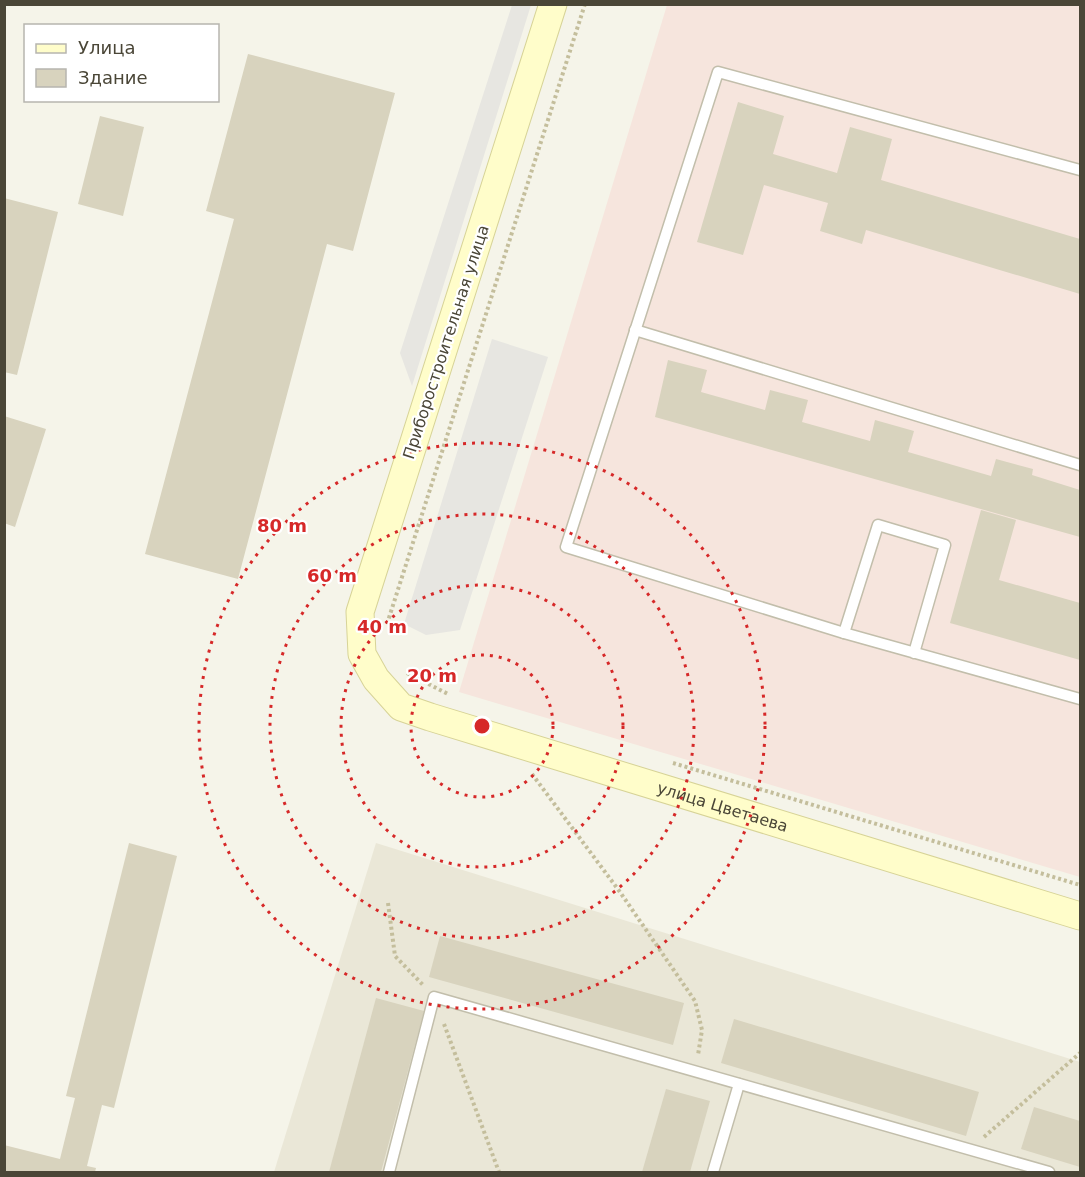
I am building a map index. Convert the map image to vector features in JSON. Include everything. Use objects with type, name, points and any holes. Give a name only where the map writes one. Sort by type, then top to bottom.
[{"type":"main road","name":"Приборостроительная улица","points":[[376,678],[362,654],[360,612],[553,4]]},
{"type":"main road","name":"улица Цветаева","points":[[376,678],[401,707],[430,717],[1080,916]]},
{"type":"lane","points":[[1080,170],[718,72],[566,547],[844,633],[1080,699]]},
{"type":"lane","points":[[635,330],[1080,465]]},
{"type":"lane","points":[[844,633],[878,525],[945,544],[914,653]]},
{"type":"lane","points":[[389,1173],[434,997],[1049,1173]]},
{"type":"lane","points":[[712,1173],[739,1084]]},
{"type":"path","points":[[528,768],[564,821],[620,892],[695,1001],[702,1030],[695,1071]]},
{"type":"path","points":[[970,1150],[1080,1053]]},
{"type":"shaded area","points":[[512,5],[531,5],[412,386],[400,353]]},
{"type":"shaded area","points":[[667,5],[1080,5],[1080,877],[459,692]]},
{"type":"shaded area","points":[[492,339],[548,357],[460,630],[426,635],[404,624]]},
{"type":"shaded area","points":[[376,843],[1080,1062],[1080,1172],[274,1172]]},
{"type":"building","points":[[248,54],[395,93],[353,251],[327,244],[238,579],[145,554],[234,219],[206,211]]},
{"type":"building","points":[[738,102],[784,116],[773,154],[837,173],[850,127],[892,139],[881,180],[1080,239],[1080,294],[866,230],[862,244],[820,231],[828,203],[764,185],[743,255],[697,242]]},
{"type":"building","points":[[100,116],[144,127],[123,216],[78,204]]},
{"type":"building","points":[[4,198],[58,212],[17,375],[4,372]]},
{"type":"building","points":[[668,360],[707,370],[701,392],[765,410],[770,390],[808,400],[802,422],[870,441],[875,420],[914,431],[908,452],[991,476],[996,459],[1033,469],[1032,475],[1080,490],[1080,537],[655,417]]},
{"type":"building","points":[[4,416],[46,429],[15,527],[4,523]]},
{"type":"building","points":[[981,510],[1016,520],[999,580],[1080,603],[1080,660],[950,623]]},
{"type":"building","points":[[129,843],[177,856],[114,1108],[102,1105],[87,1166],[96,1168],[95,1172],[4,1172],[4,1145],[60,1159],[75,1098],[66,1096]]},
{"type":"building","points":[[440,936],[684,1003],[673,1045],[429,977]]},
{"type":"building","points":[[376,998],[424,1011],[381,1172],[329,1172]]},
{"type":"building","points":[[734,1019],[979,1092],[966,1136],[721,1063]]},
{"type":"building","points":[[666,1089],[710,1101],[690,1172],[642,1172]]},
{"type":"building","points":[[1034,1107],[1080,1121],[1080,1167],[1021,1149]]}]
